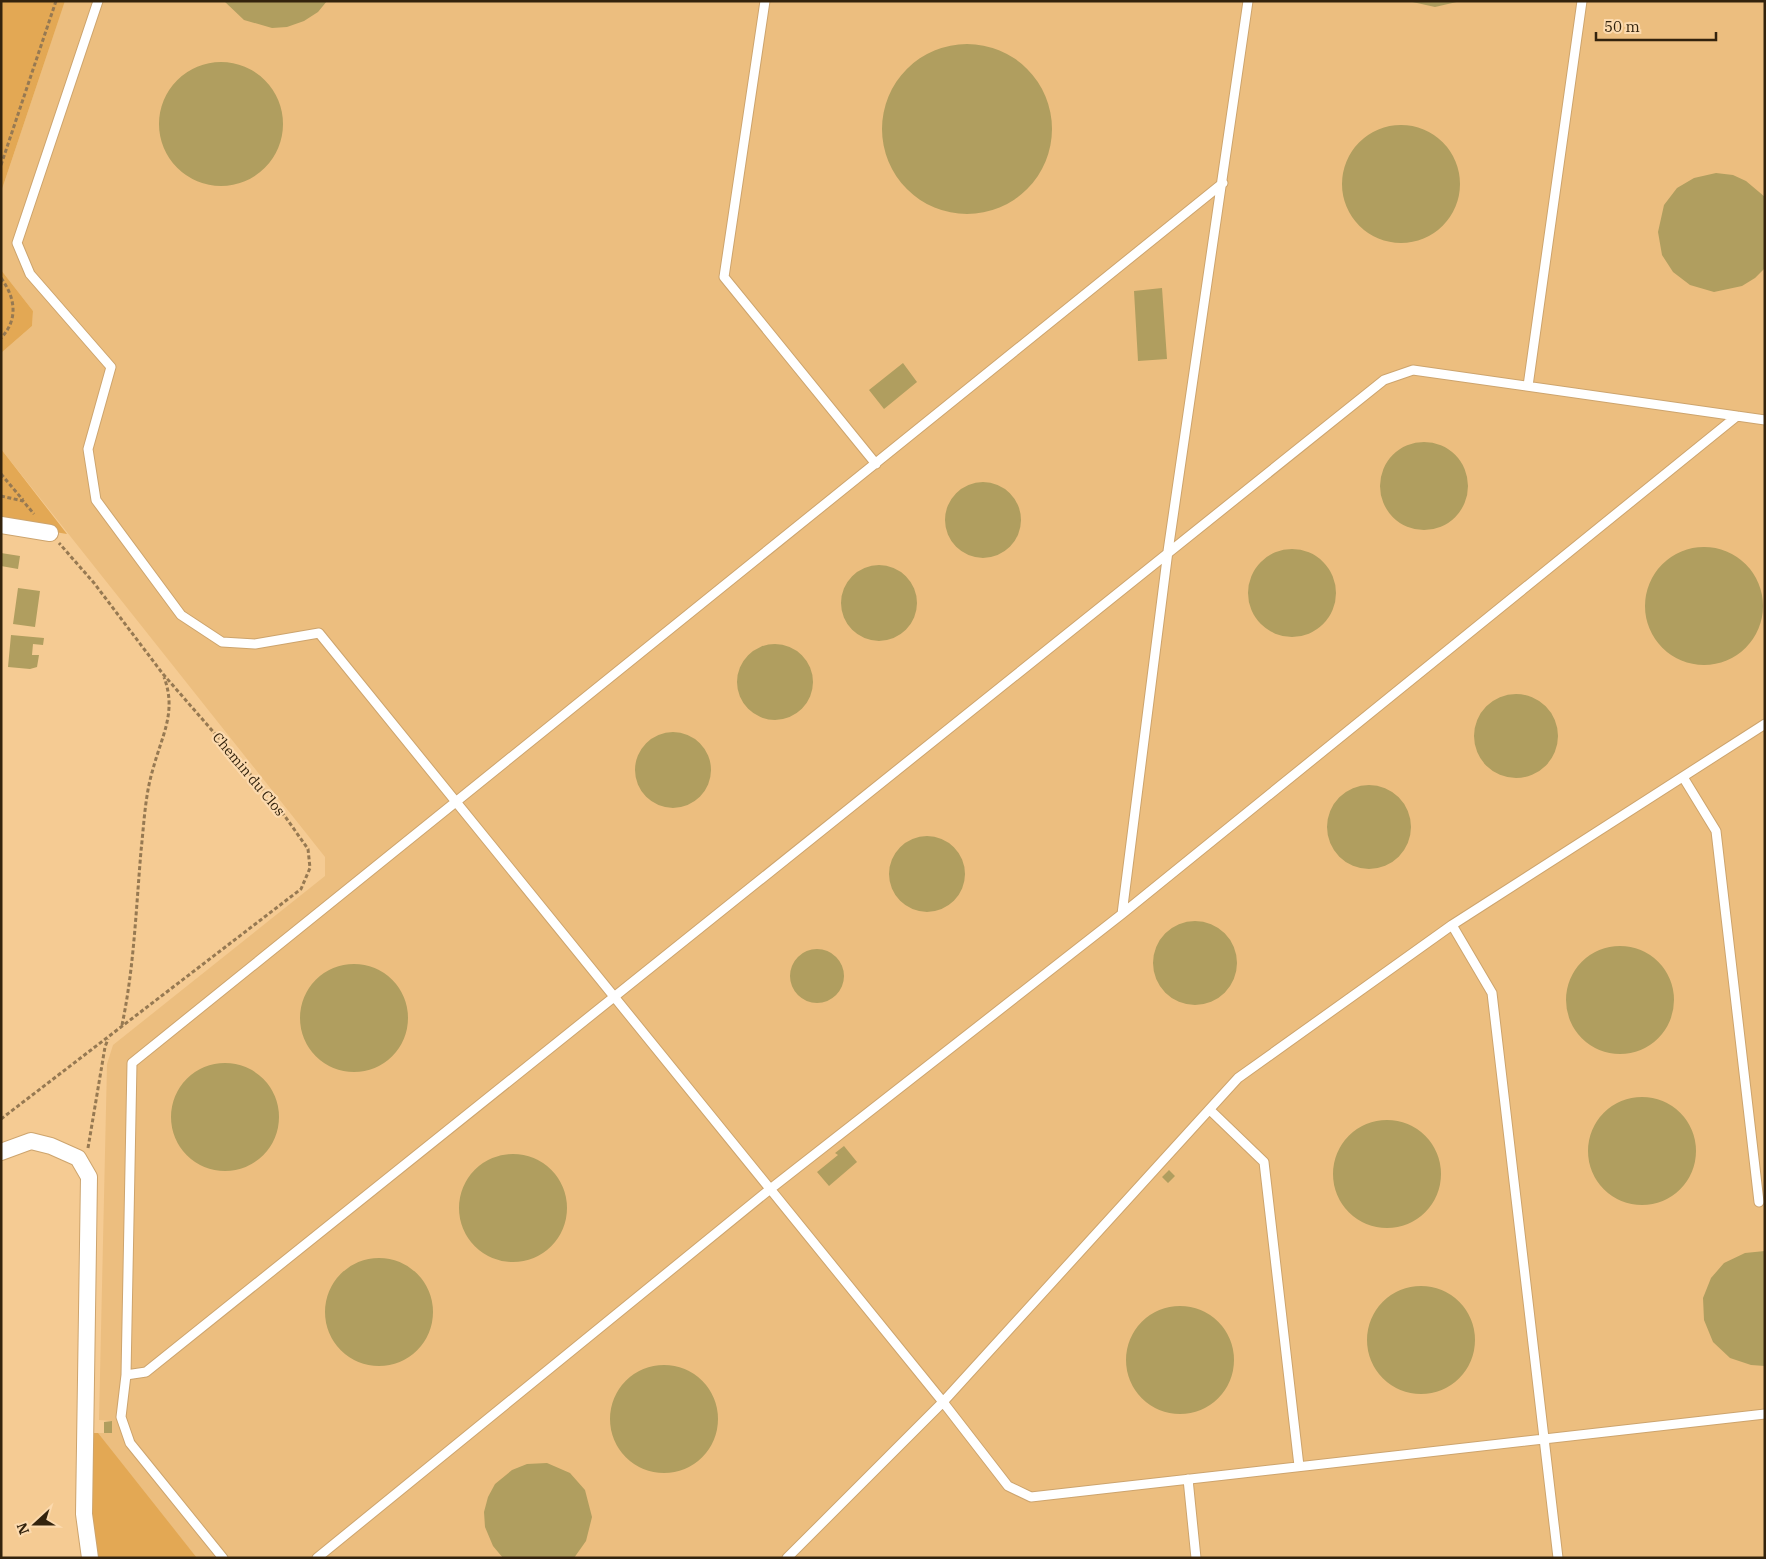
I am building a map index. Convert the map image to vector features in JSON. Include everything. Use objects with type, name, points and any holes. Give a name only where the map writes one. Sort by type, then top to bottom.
[{"type":"street","points":[[1,525],[50,533]]},
{"type":"street","points":[[1,1152],[31,1141],[51,1146],[78,1158],[89,1177],[84,1514],[90,1558]]},
{"type":"lane","points":[[98,1],[17,243],[30,274],[111,367],[88,449],[96,500],[182,615],[222,642],[255,644],[319,633],[613,998],[943,1402],[1008,1486],[1031,1497],[1765,1414]]},
{"type":"lane","points":[[765,1],[724,277],[876,464]]},
{"type":"lane","points":[[1122,914],[1168,551],[1223,184],[1248,1]]},
{"type":"lane","points":[[1528,386],[1582,1]]},
{"type":"lane","points":[[223,1558],[130,1444],[121,1417],[126,1375],[132,1063],[1223,184]]},
{"type":"lane","points":[[126,1375],[146,1372],[1168,551],[1384,380],[1413,370],[1765,420]]},
{"type":"lane","points":[[317,1558],[769,1190],[1122,914],[1737,416]]},
{"type":"lane","points":[[787,1558],[943,1402],[1238,1078],[1452,926],[1765,724]]},
{"type":"lane","points":[[1683,777],[1716,831],[1759,1202]]},
{"type":"lane","points":[[1452,926],[1492,993],[1558,1558]]},
{"type":"lane","points":[[1210,1110],[1264,1162],[1299,1466]]},
{"type":"lane","points":[[1188,1479],[1196,1558]]},
{"type":"path","points":[[1,165],[56,1]]},
{"type":"path","points":[[1,278],[14,298],[13,316],[1,338]]},
{"type":"path","name":"Chemin du Clos","points":[[1,474],[94,583],[163,674],[278,805],[308,849],[310,868],[301,889],[1,1119]]},
{"type":"path","points":[[1,496],[23,501]]},
{"type":"path","points":[[122,1026],[129,992],[143,825],[152,771],[168,719],[170,694],[163,674]]},
{"type":"path","points":[[84,1168],[104,1047],[110,1036]]},
{"type":"shaded area","points":[[1,1],[65,1],[1,192]]},
{"type":"shaded area","points":[[65,1],[1765,1],[1765,1558],[197,1558],[98,1436],[98,1433],[112,1433],[111,1421],[99,1420],[107,1064],[113,1045],[325,876],[325,857],[1,449],[1,353],[32,326],[33,311],[1,270],[1,192]]},
{"type":"shaded area","points":[[1,270],[33,311],[32,326],[1,353]]},
{"type":"shaded area","points":[[1,449],[67,534],[1,523]]},
{"type":"shaded area","points":[[93,1433],[98,1433],[197,1558],[98,1558],[90,1502]]},
{"type":"building","points":[[224,1],[327,1],[318,12],[304,21],[287,27],[272,28],[244,20]]},
{"type":"building","points":[[1408,1],[1461,1],[1435,7]]},
{"type":"building","points":[[959,44],[975,44],[1000,50],[1021,63],[1033,75],[1046,96],[1052,129],[1046,162],[1033,183],[1021,195],[1000,208],[975,214],[959,214],[934,208],[913,195],[901,183],[888,162],[882,137],[882,121],[888,96],[901,75],[913,63],[934,50]]},
{"type":"building","points":[[221,62],[245,67],[256,72],[265,80],[273,89],[278,100],[283,124],[278,148],[273,159],[265,168],[256,176],[245,181],[221,186],[197,181],[186,176],[177,168],[169,159],[164,148],[159,124],[164,100],[169,89],[177,80],[186,72],[197,67]]},
{"type":"building","points":[[1401,125],[1424,130],[1443,142],[1455,161],[1460,184],[1455,207],[1443,226],[1424,238],[1401,243],[1378,238],[1359,226],[1347,207],[1342,184],[1347,161],[1359,142],[1378,130]]},
{"type":"building","points":[[1716,173],[1733,175],[1746,181],[1765,197],[1765,268],[1755,278],[1742,286],[1714,292],[1690,285],[1673,272],[1662,255],[1658,232],[1664,205],[1677,188],[1694,178]]},
{"type":"building","points":[[1162,288],[1167,359],[1138,361],[1134,291]]},
{"type":"building","points":[[903,363],[917,382],[884,409],[869,390]]},
{"type":"building","points":[[1424,442],[1441,445],[1449,449],[1461,461],[1465,469],[1468,486],[1465,503],[1461,511],[1449,523],[1441,527],[1424,530],[1407,527],[1399,523],[1387,511],[1383,503],[1380,486],[1383,469],[1387,461],[1399,449],[1407,445]]},
{"type":"building","points":[[983,482],[997,485],[1010,493],[1018,506],[1021,520],[1018,534],[1010,547],[997,555],[983,558],[969,555],[956,547],[948,534],[945,520],[948,506],[956,493],[969,485]]},
{"type":"building","points":[[1704,547],[1727,552],[1746,564],[1758,583],[1763,606],[1758,629],[1746,648],[1727,660],[1704,665],[1681,660],[1662,648],[1650,629],[1645,606],[1650,583],[1662,564],[1681,552]]},
{"type":"building","points":[[1292,549],[1309,553],[1323,562],[1332,576],[1336,593],[1332,610],[1323,624],[1309,633],[1292,637],[1275,633],[1261,624],[1252,610],[1248,593],[1252,576],[1261,562],[1275,553]]},
{"type":"building","points":[[1,553],[20,556],[18,569],[1,566]]},
{"type":"building","points":[[879,565],[893,568],[906,576],[914,589],[917,603],[914,617],[906,630],[893,638],[879,641],[865,638],[852,630],[844,617],[841,603],[844,589],[852,576],[865,568]]},
{"type":"building","points":[[18,588],[40,591],[35,627],[13,624]]},
{"type":"building","points":[[11,635],[44,638],[43,645],[33,644],[32,655],[39,655],[37,667],[30,669],[8,667]]},
{"type":"building","points":[[775,644],[789,647],[802,655],[810,668],[813,682],[810,696],[802,709],[789,717],[775,720],[761,717],[748,709],[740,696],[737,682],[740,668],[748,655],[761,647]]},
{"type":"building","points":[[1516,694],[1532,697],[1546,706],[1555,720],[1558,736],[1555,752],[1546,766],[1532,775],[1516,778],[1500,775],[1486,766],[1477,752],[1474,736],[1477,720],[1486,706],[1500,697]]},
{"type":"building","points":[[673,732],[688,735],[700,743],[708,755],[711,770],[708,785],[700,797],[688,805],[673,808],[658,805],[646,797],[638,785],[635,770],[638,755],[646,743],[658,735]]},
{"type":"building","points":[[1361,785],[1377,785],[1393,792],[1404,803],[1411,819],[1408,843],[1399,857],[1393,862],[1377,869],[1361,869],[1345,862],[1334,851],[1327,835],[1327,819],[1334,803],[1345,792]]},
{"type":"building","points":[[927,836],[941,839],[954,847],[962,860],[965,874],[962,888],[954,901],[941,909],[927,912],[913,909],[900,901],[892,888],[889,874],[892,860],[900,847],[913,839]]},
{"type":"building","points":[[1195,921],[1211,924],[1225,933],[1234,947],[1237,963],[1234,979],[1225,993],[1211,1002],[1195,1005],[1179,1002],[1165,993],[1156,979],[1153,963],[1156,947],[1165,933],[1179,924]]},
{"type":"building","points":[[1620,946],[1641,950],[1658,962],[1670,979],[1674,1000],[1670,1021],[1658,1038],[1641,1050],[1620,1054],[1599,1050],[1582,1038],[1570,1021],[1566,1000],[1570,979],[1582,962],[1599,950]]},
{"type":"building","points":[[817,949],[827,951],[836,957],[842,966],[844,976],[842,986],[836,995],[827,1001],[817,1003],[807,1001],[798,995],[792,986],[790,976],[792,966],[798,957],[807,951]]},
{"type":"building","points":[[354,964],[375,968],[392,980],[404,997],[408,1018],[404,1039],[392,1056],[375,1068],[354,1072],[333,1068],[316,1056],[304,1039],[300,1018],[304,997],[316,980],[333,968]]},
{"type":"building","points":[[225,1063],[246,1067],[263,1079],[275,1096],[279,1117],[275,1138],[263,1155],[246,1167],[225,1171],[204,1167],[187,1155],[175,1138],[171,1117],[175,1096],[187,1079],[204,1067]]},
{"type":"building","points":[[1642,1097],[1663,1101],[1680,1113],[1692,1130],[1696,1151],[1692,1172],[1680,1189],[1663,1201],[1642,1205],[1621,1201],[1604,1189],[1592,1172],[1588,1151],[1592,1130],[1604,1113],[1621,1101]]},
{"type":"building","points":[[1387,1120],[1408,1124],[1425,1136],[1437,1153],[1441,1174],[1437,1195],[1425,1212],[1408,1224],[1387,1228],[1366,1224],[1349,1212],[1337,1195],[1333,1174],[1337,1153],[1349,1136],[1366,1124]]},
{"type":"building","points":[[844,1146],[857,1162],[829,1186],[817,1172],[838,1155],[835,1153]]},
{"type":"building","points":[[513,1154],[534,1158],[551,1170],[563,1187],[567,1208],[563,1229],[551,1246],[534,1258],[513,1262],[492,1258],[475,1246],[463,1229],[459,1208],[463,1187],[475,1170],[492,1158]]},
{"type":"building","points":[[1169,1170],[1175,1176],[1168,1183],[1162,1177]]},
{"type":"building","points":[[1765,1251],[1765,1366],[1751,1365],[1730,1358],[1713,1342],[1704,1320],[1703,1298],[1711,1278],[1724,1263],[1745,1253]]},
{"type":"building","points":[[379,1258],[400,1262],[417,1274],[429,1291],[433,1312],[429,1333],[417,1350],[400,1362],[379,1366],[358,1362],[341,1350],[329,1333],[325,1312],[329,1291],[341,1274],[358,1262]]},
{"type":"building","points":[[1421,1286],[1442,1290],[1459,1302],[1471,1319],[1475,1340],[1471,1361],[1459,1378],[1442,1390],[1421,1394],[1400,1390],[1383,1378],[1371,1361],[1367,1340],[1371,1319],[1383,1302],[1400,1290]]},
{"type":"building","points":[[1180,1306],[1201,1310],[1218,1322],[1230,1339],[1234,1360],[1230,1381],[1218,1398],[1201,1410],[1180,1414],[1159,1410],[1142,1398],[1130,1381],[1126,1360],[1130,1339],[1142,1322],[1159,1310]]},
{"type":"building","points":[[664,1365],[685,1369],[702,1381],[714,1398],[718,1419],[714,1440],[702,1457],[685,1469],[664,1473],[643,1469],[626,1457],[614,1440],[610,1419],[614,1398],[626,1381],[643,1369]]},
{"type":"building","points":[[112,1421],[112,1433],[104,1433],[104,1422]]},
{"type":"building","points":[[547,1463],[570,1473],[585,1490],[592,1517],[586,1541],[574,1558],[503,1558],[493,1546],[485,1527],[484,1512],[488,1497],[495,1484],[512,1470],[527,1464]]}]
